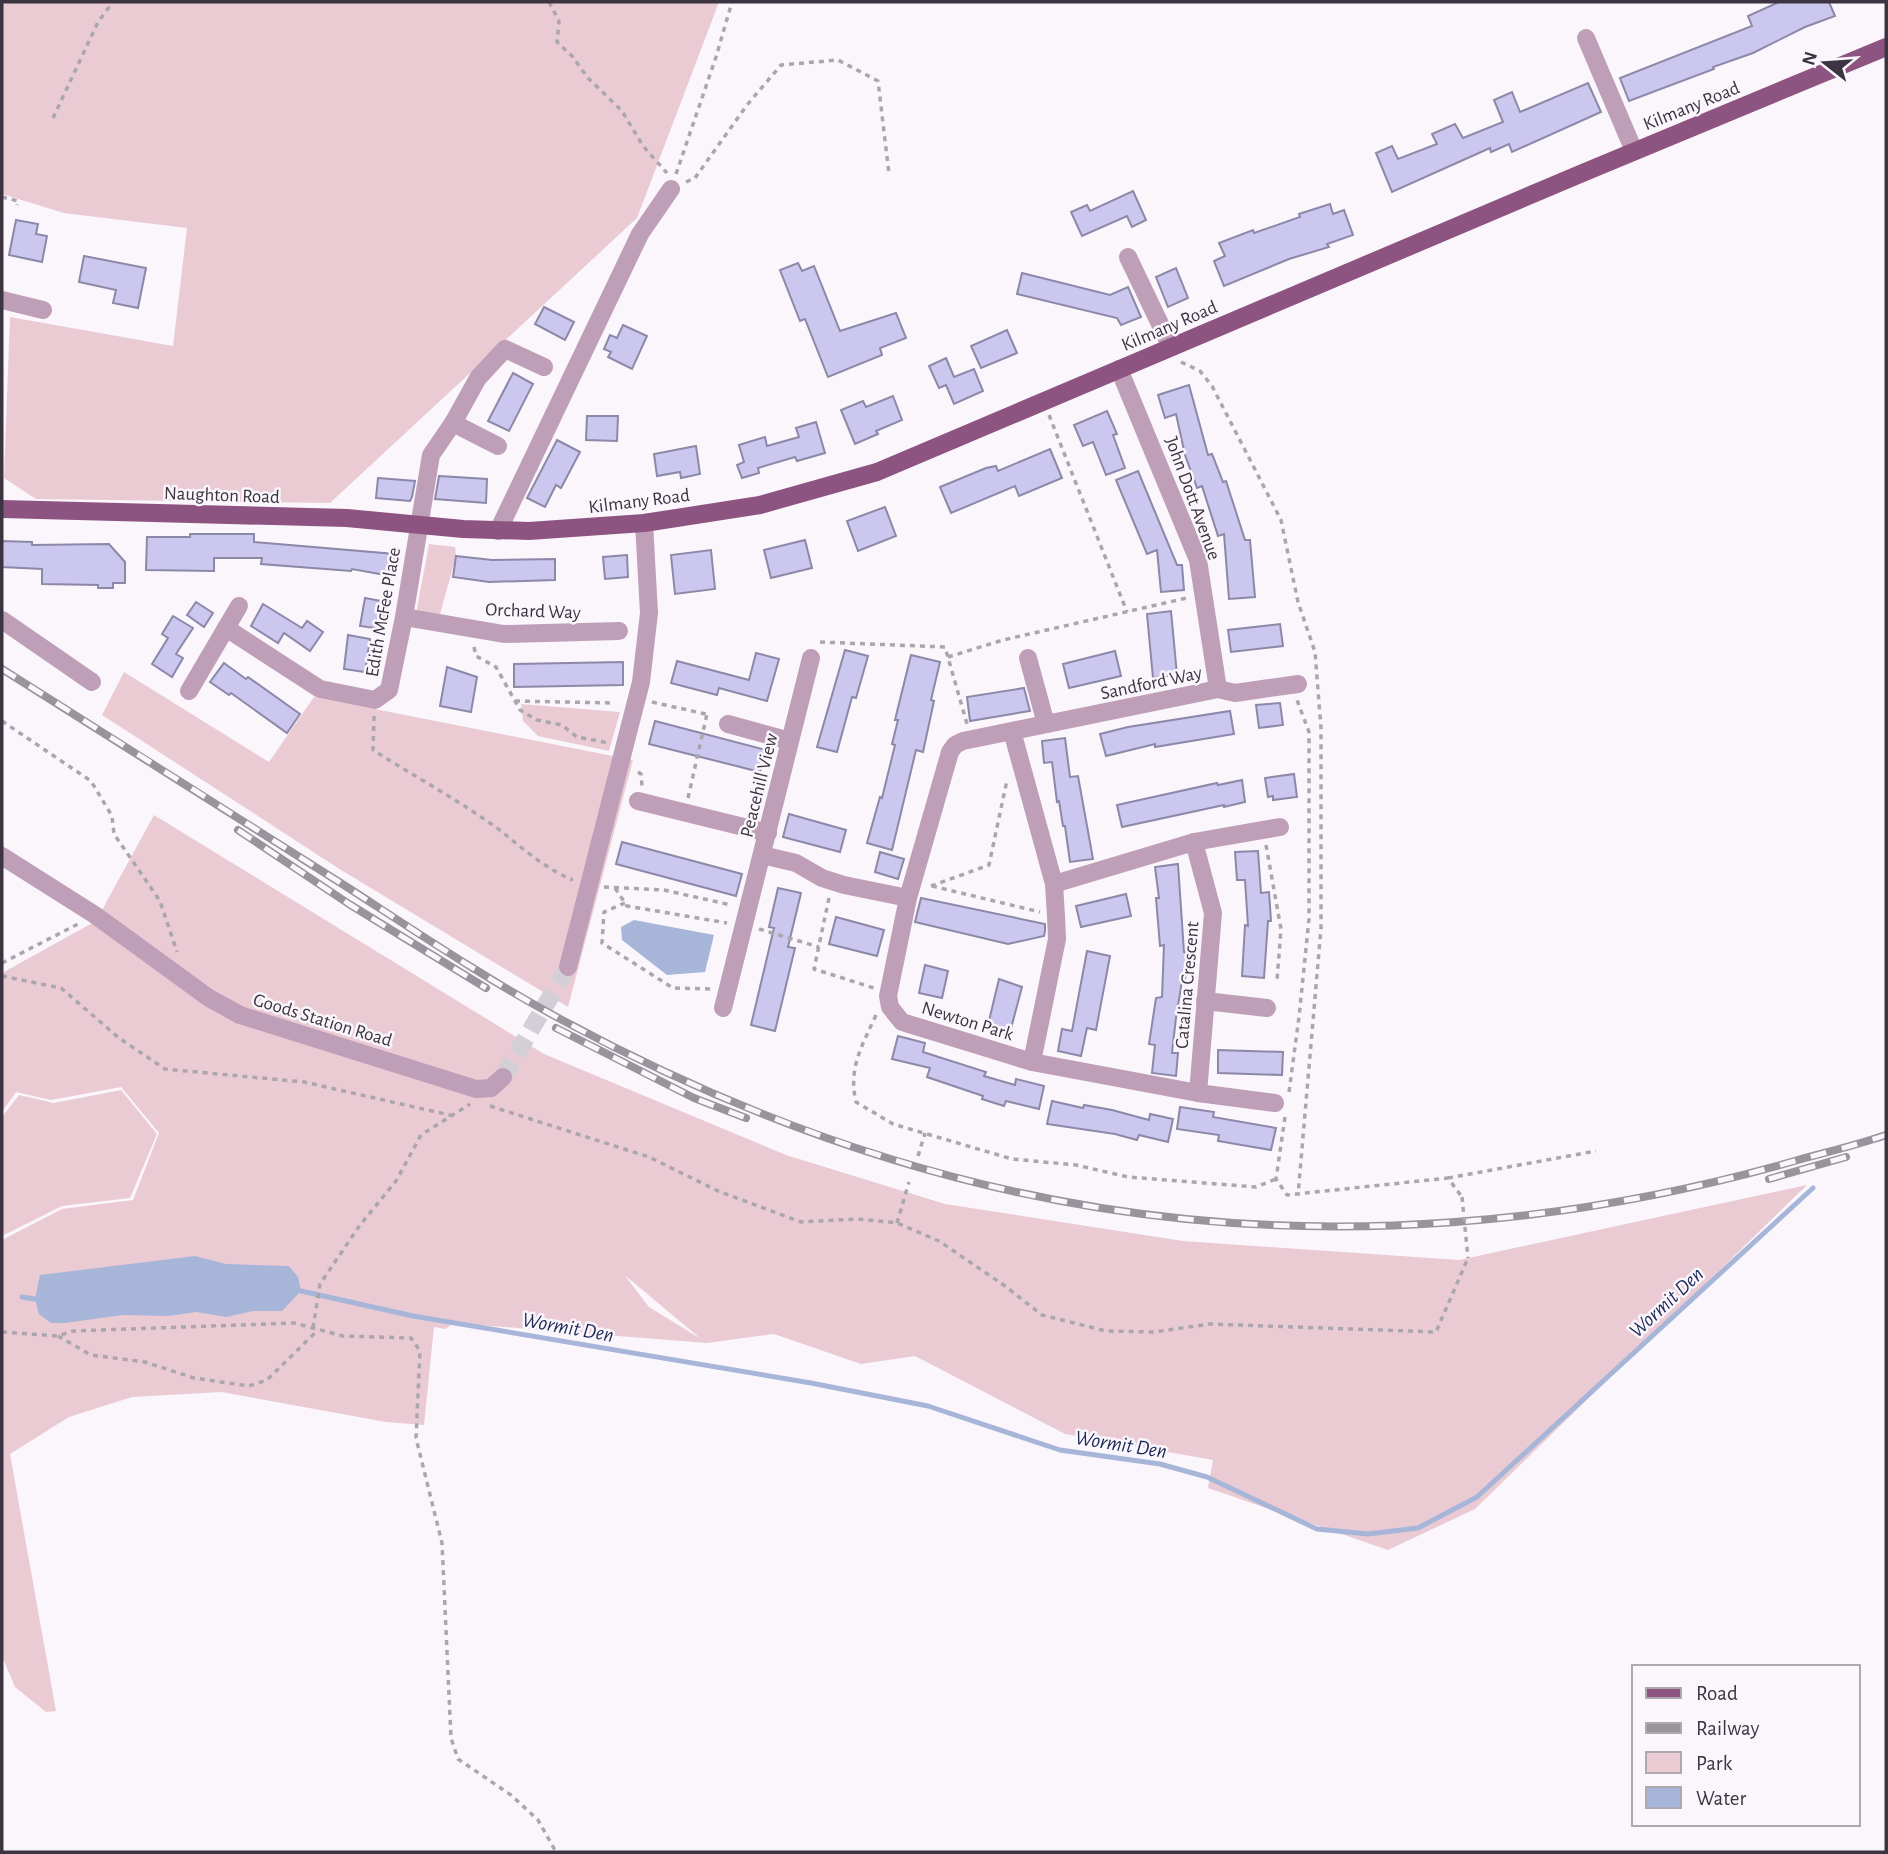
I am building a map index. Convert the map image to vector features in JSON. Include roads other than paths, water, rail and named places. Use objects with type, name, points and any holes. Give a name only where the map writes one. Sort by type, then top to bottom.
[{"type":"main road","name":"Kilmany Road","points":[[440,526],[498,531],[644,523],[760,505],[877,472],[1886,47]]},
{"type":"main road","name":"Naughton Road","points":[[2,509],[347,518],[440,526]]},
{"type":"street","points":[[1586,38],[1634,151]]},
{"type":"street","points":[[498,531],[640,234],[671,189]]},
{"type":"street","points":[[1128,257],[1165,349]]},
{"type":"street","points":[[2,300],[43,310]]},
{"type":"street","name":"Edith McFee Place","points":[[226,628],[320,689],[374,700],[390,690],[431,455],[453,423],[478,378],[505,349],[544,367]]},
{"type":"street","name":"John Dott Avenue","points":[[1119,369],[1198,560],[1218,690]]},
{"type":"street","points":[[453,423],[498,446]]},
{"type":"street","points":[[568,967],[637,698],[649,613],[644,523]]},
{"type":"street","points":[[189,691],[239,606]]},
{"type":"street","name":"Orchard Way","points":[[404,617],[504,634],[620,632]]},
{"type":"street","points":[[2,620],[92,681]]},
{"type":"street","name":"Peacehill View","points":[[811,658],[762,855],[796,863],[832,882],[910,890]]},
{"type":"street","points":[[1028,658],[1046,724]]},
{"type":"street","name":"Sandford Way","points":[[1012,731],[1218,690],[1235,693],[1295,685]]},
{"type":"street","points":[[729,724],[790,741]]},
{"type":"street","points":[[910,890],[950,752],[955,745],[1012,731]]},
{"type":"street","name":"Newton Park","points":[[910,890],[889,994],[890,1007],[902,1022],[1032,1062],[1057,939],[1056,916],[1054,884],[1012,731]]},
{"type":"street","points":[[638,801],[768,833]]},
{"type":"street","points":[[1054,884],[1194,842],[1272,828]]},
{"type":"street","name":"Catalina Crescent","points":[[1194,842],[1213,912],[1198,1093]]},
{"type":"street","points":[[723,1008],[762,855]]},
{"type":"street","name":"Goods Station Road","points":[[2,856],[94,915],[209,998],[240,1015],[476,1089],[494,1090]]},
{"type":"street","points":[[1205,1001],[1267,1008]]},
{"type":"street","points":[[1032,1062],[1283,1107]]},
{"type":"water","points":[[634,920],[714,935],[705,972],[667,975],[622,940],[621,927]]},
{"type":"water","points":[[195,1256],[226,1264],[289,1266],[298,1277],[301,1291],[282,1311],[253,1311],[226,1317],[197,1312],[167,1316],[123,1315],[51,1323],[39,1314],[35,1299],[40,1275]]},
{"type":"waterway","name":"Wormit Den","points":[[301,1291],[413,1316],[811,1383],[928,1406],[1060,1450],[1160,1464],[1207,1477],[1317,1529],[1368,1534],[1418,1528],[1477,1497],[1813,1188]]},
{"type":"waterway","points":[[22,1297],[35,1299]]},
{"type":"tunnel","points":[[503,1077],[568,967]]},
{"type":"railway","points":[[2,669],[508,990],[564,1021],[627,1054],[758,1112],[825,1137],[961,1179],[1101,1208],[1189,1219],[1276,1225],[1364,1226],[1452,1222],[1540,1214],[1627,1200],[1713,1182],[1886,1135]]},
{"type":"railway","points":[[238,830],[349,904],[486,988]]},
{"type":"railway","points":[[556,1028],[694,1098],[746,1118]]},
{"type":"railway","points":[[1769,1179],[1846,1157]]}]
